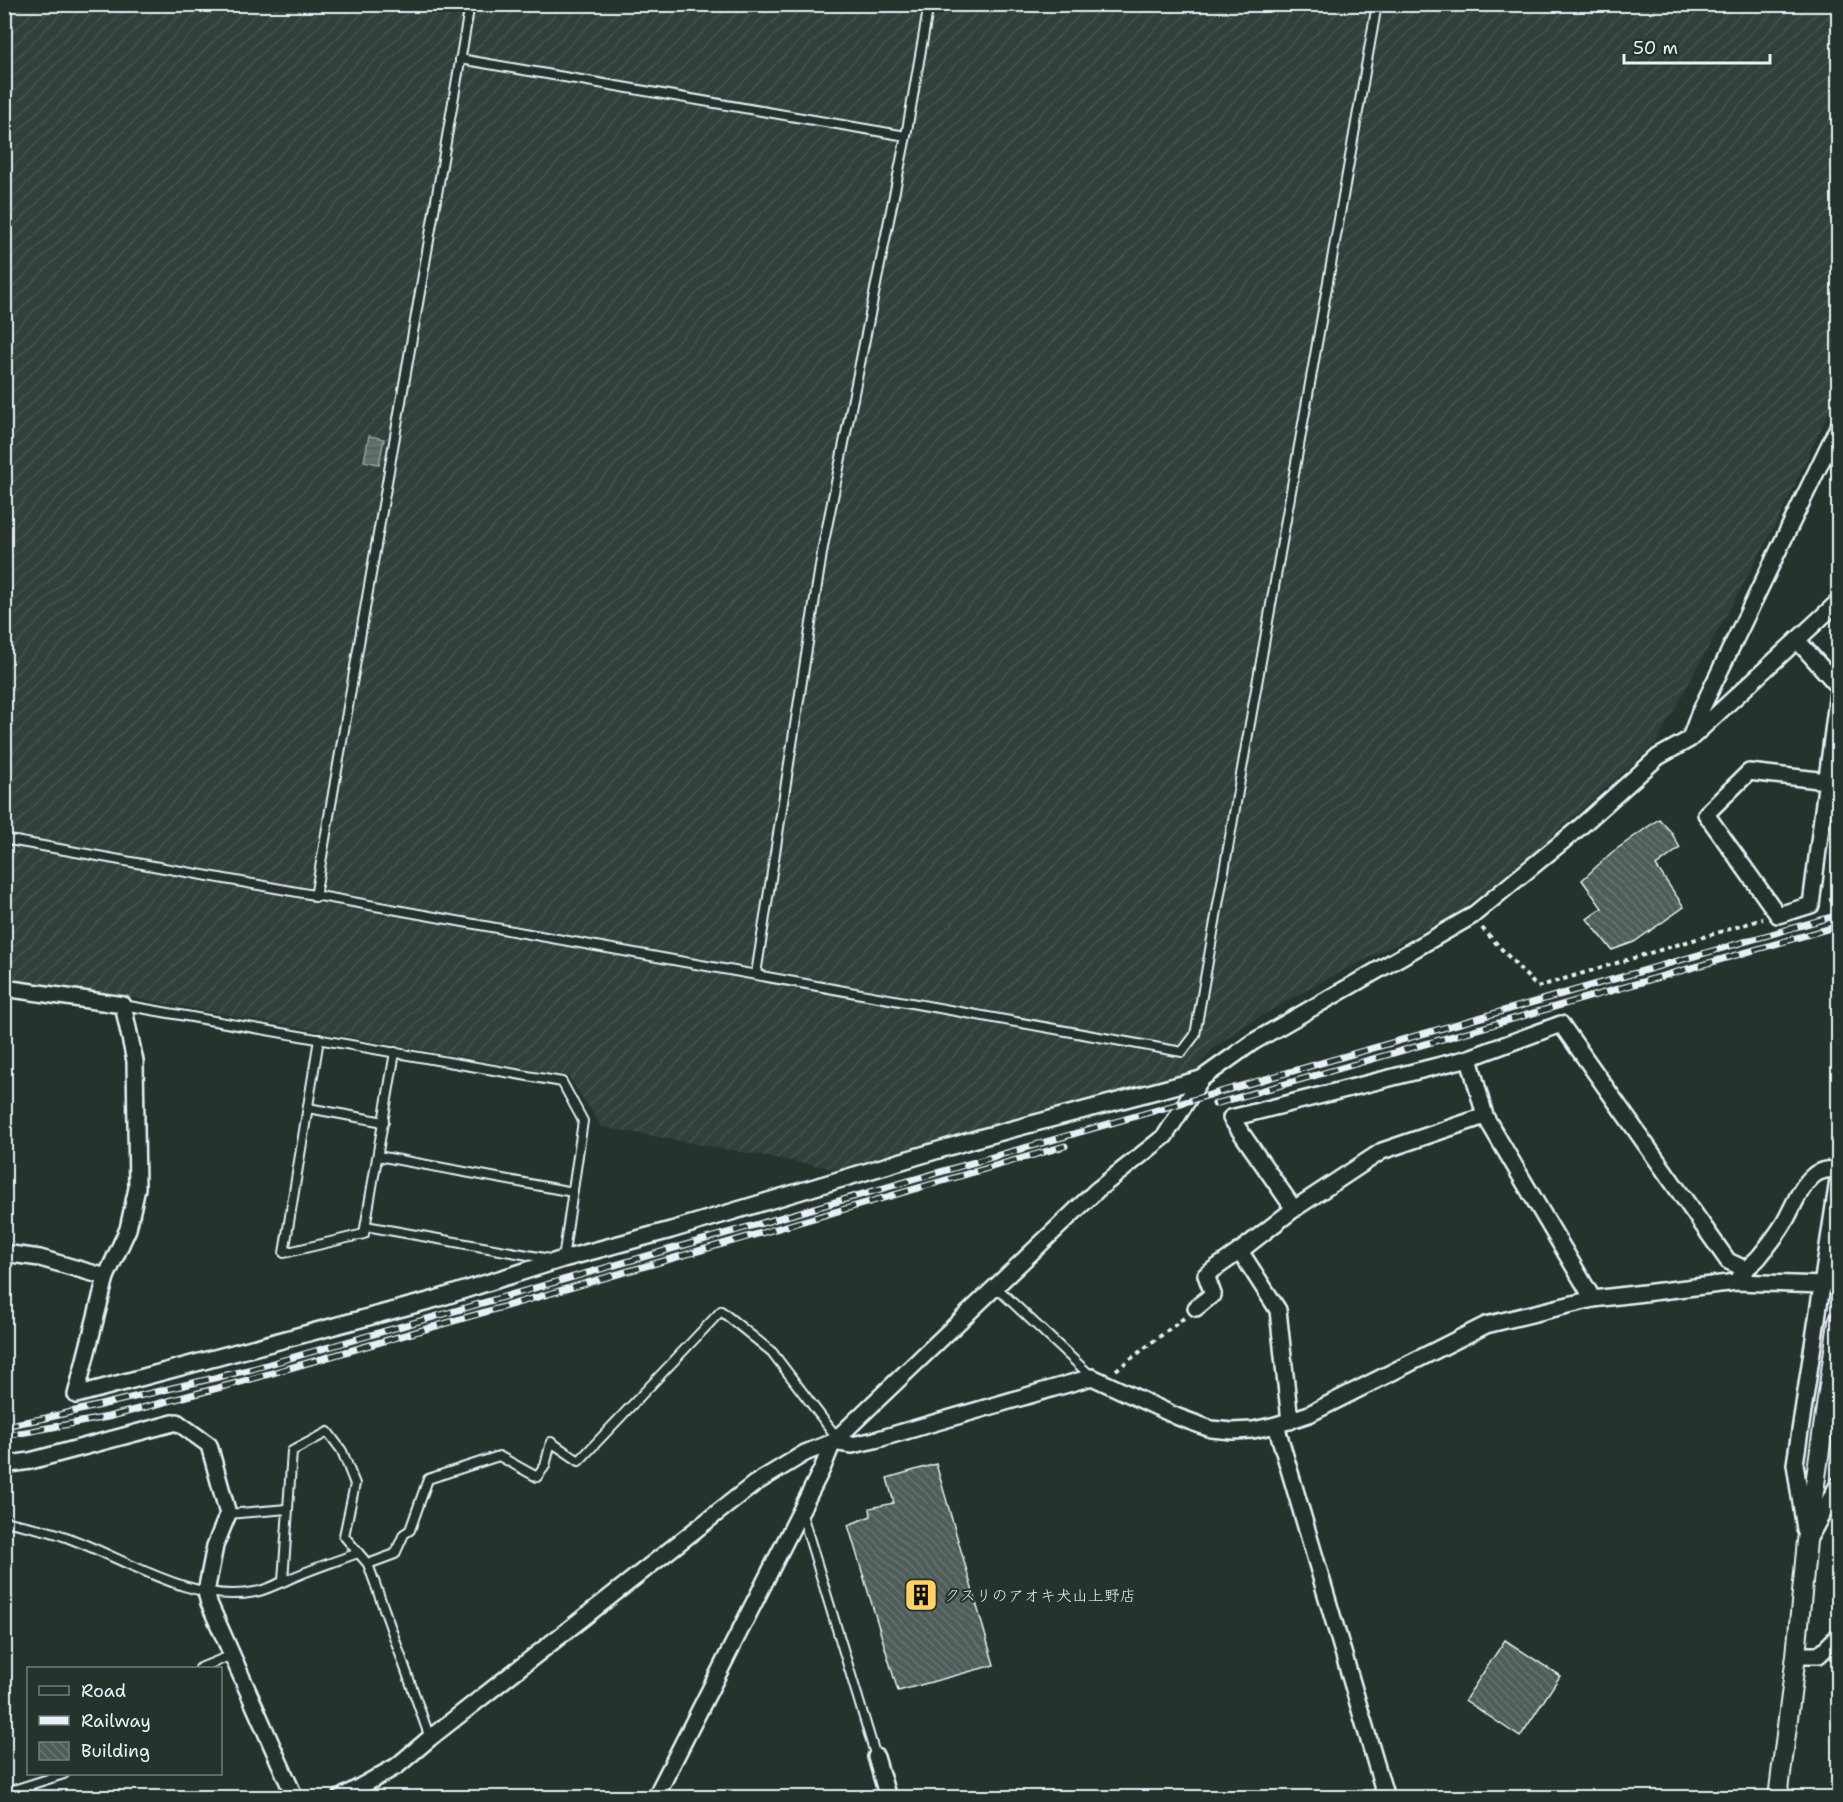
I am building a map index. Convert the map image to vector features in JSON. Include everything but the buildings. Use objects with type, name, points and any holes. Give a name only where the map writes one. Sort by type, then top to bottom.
[{"type":"street","points":[[1690,739],[1699,714],[1839,428]]},
{"type":"street","points":[[4,988],[123,1005],[135,1061],[137,1188],[128,1229],[106,1278],[76,1395],[436,1299],[561,1259],[671,1230],[979,1138],[1201,1079],[1253,1042],[1472,916],[1579,828],[1658,756],[1690,739],[1839,602]]},
{"type":"street","points":[[1797,640],[1839,686]]},
{"type":"street","points":[[1827,781],[1749,772],[1706,814],[1778,915],[1811,906],[1839,692]]},
{"type":"street","points":[[1294,1209],[1231,1118],[1469,1058],[1562,1024],[1728,1262],[1741,1275]]},
{"type":"street","points":[[1469,1058],[1485,1116],[1593,1299]]},
{"type":"street","points":[[655,1797],[822,1469],[833,1443],[1097,1190],[1164,1136],[1201,1079]]},
{"type":"street","points":[[1196,1308],[1213,1294],[1206,1275],[1294,1209],[1382,1151],[1485,1116]]},
{"type":"street","points":[[1741,1275],[1773,1240],[1784,1224],[1798,1195],[1813,1175],[1831,1168],[1839,1171]]},
{"type":"street","points":[[1807,1541],[1795,1464],[1839,1180]]},
{"type":"street","points":[[1240,1251],[1278,1310],[1283,1423],[1386,1797]]},
{"type":"street","points":[[4,1253],[40,1258],[106,1278]]},
{"type":"street","points":[[340,1797],[397,1766],[754,1484],[805,1453],[833,1443],[852,1445],[875,1440],[1097,1379],[1178,1417],[1211,1429],[1253,1430],[1309,1414],[1486,1325],[1593,1299],[1741,1275],[1823,1286]]},
{"type":"street","points":[[1778,1797],[1796,1655],[1807,1541],[1839,1322]]},
{"type":"street","points":[[4,1465],[30,1461],[177,1422],[209,1445],[228,1514],[224,1529],[215,1546],[206,1592],[295,1797]]},
{"type":"street","points":[[1807,1541],[1839,1485]]},
{"type":"street","points":[[1796,1655],[1819,1654],[1839,1636]]},
{"type":"street","points":[[876,1756],[888,1797]]},
{"type":"lane","points":[[315,897],[470,4]]},
{"type":"lane","points":[[756,974],[823,547],[906,136],[929,4]]},
{"type":"lane","points":[[4,839],[1182,1052],[1195,1035],[1377,4]]},
{"type":"lane","points":[[460,59],[906,136]]},
{"type":"lane","points":[[123,1005],[562,1082],[583,1121],[561,1259],[366,1226]]},
{"type":"lane","points":[[319,1039],[284,1253],[364,1234],[395,1053]]},
{"type":"lane","points":[[308,1108],[384,1122]]},
{"type":"lane","points":[[378,1156],[573,1192]]},
{"type":"lane","points":[[996,1287],[1097,1379]]},
{"type":"lane","points":[[368,1564],[395,1554],[404,1534],[410,1530],[428,1479],[499,1456],[537,1477],[545,1466],[551,1442],[579,1461],[722,1311],[772,1352],[835,1435],[833,1443]]},
{"type":"lane","points":[[283,1581],[292,1451],[328,1432],[342,1451],[355,1484],[344,1536],[368,1564],[430,1738]]},
{"type":"lane","points":[[228,1514],[287,1509]]},
{"type":"lane","points":[[801,1509],[876,1756]]},
{"type":"lane","points":[[4,1522],[63,1536],[191,1588],[220,1594],[252,1593],[271,1588],[283,1581],[358,1553]]},
{"type":"lane","points":[[202,1667],[232,1655]]},
{"type":"lane","points":[[4,1793],[58,1775]]},
{"type":"lane","points":[[28,1786],[32,1797]]},
{"type":"path","points":[[1472,916],[1490,939],[1537,987],[1778,915]]},
{"type":"path","points":[[1097,1379],[1158,1339],[1196,1308]]},
{"type":"shaded area","points":[[5,5],[1838,5],[1838,392],[1777,523],[1656,743],[1523,862],[1454,915],[1315,985],[1239,1029],[1214,1048],[1187,1079],[847,1171],[602,1127],[568,1076],[128,997],[5,979]]},
{"type":"shaded area","points":[[369,436],[384,439],[379,464],[364,461]]},
{"type":"railway","points":[[4,1426],[252,1369],[1838,915]]},
{"type":"railway","points":[[1215,1104],[1838,926]]},
{"type":"railway","points":[[4,1436],[108,1417],[248,1380],[1065,1146]]},
{"type":"place","name":"クスリのアオキ犬山上野店","points":[[921,1595]]}]
